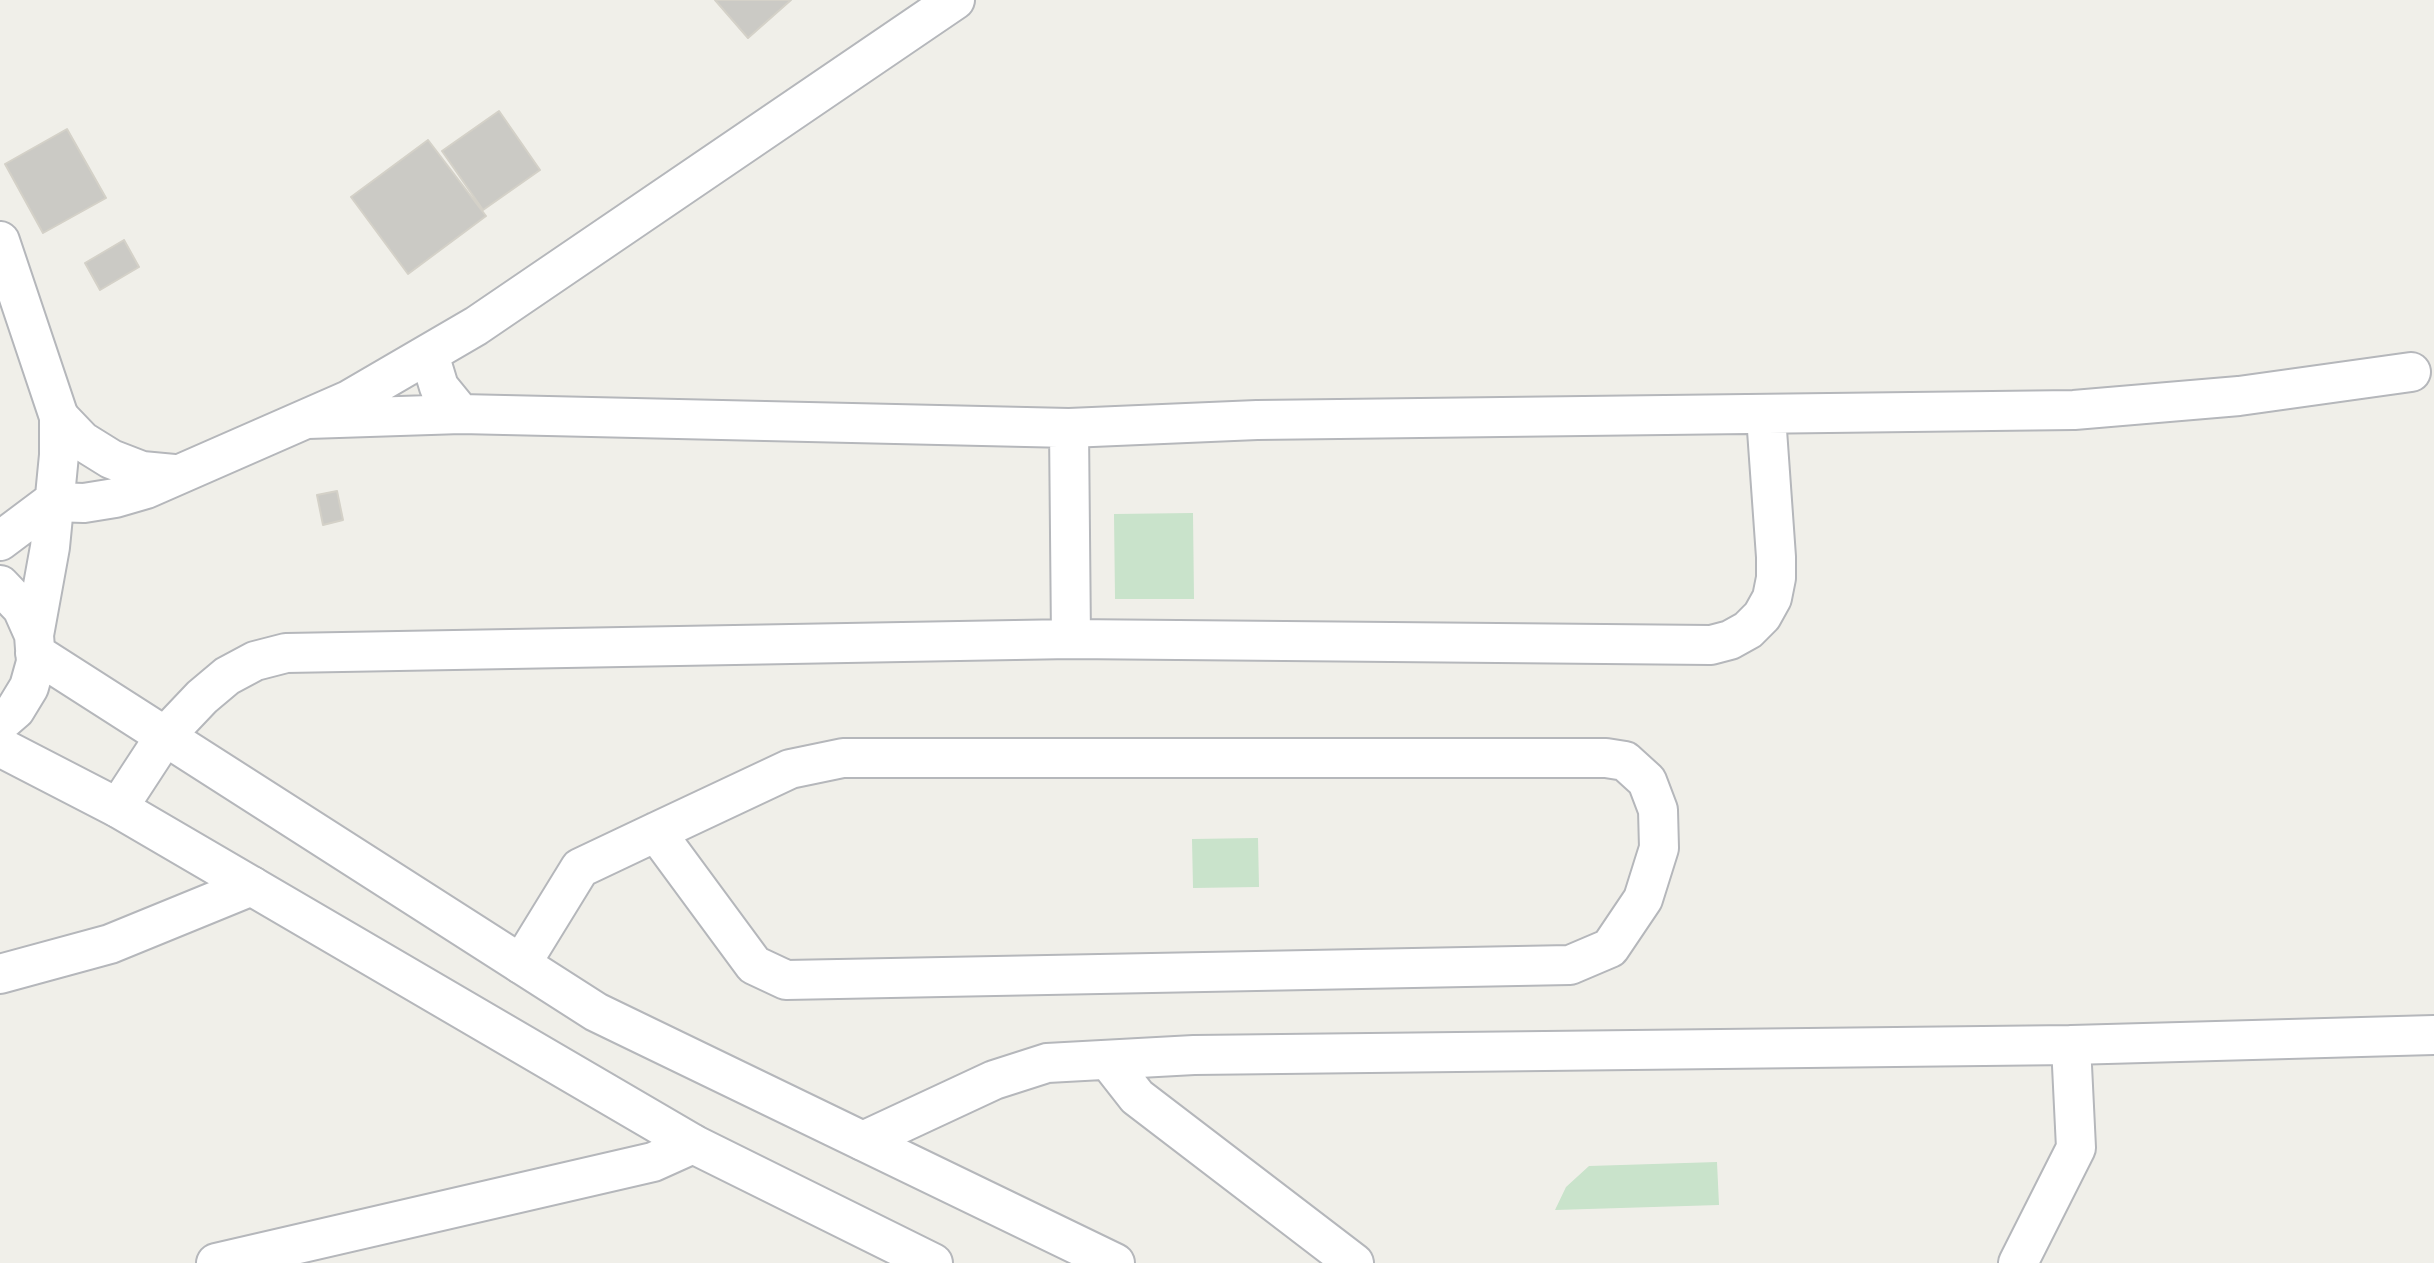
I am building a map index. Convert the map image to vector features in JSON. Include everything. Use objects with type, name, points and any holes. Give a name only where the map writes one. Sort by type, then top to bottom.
[{"type":"street","points":[[0,541],[52,502],[84,503],[116,498],[146,489],[174,474],[349,400],[487,318],[955,0]]},
{"type":"street","points":[[0,241],[59,417],[59,455],[52,502],[50,547],[29,687],[15,710],[0,723]]},
{"type":"street","points":[[429,354],[439,387],[461,414]]},
{"type":"street","points":[[308,419],[461,414],[1069,428],[1257,420],[1766,416],[2074,410],[2239,396],[2412,372]]},
{"type":"street","points":[[118,808],[165,736],[202,697],[227,676],[255,661],[286,653],[1071,639],[1690,646],[1730,640],[1748,630],[1762,615],[1772,598],[1776,578],[1766,416]]},
{"type":"street","points":[[59,417],[82,441],[111,459],[142,471],[174,474]]},
{"type":"street","points":[[1069,428],[1071,639]]},
{"type":"street","points":[[0,585],[22,608],[34,644],[165,736],[596,1012],[1115,1263]]},
{"type":"street","points":[[0,747],[118,808],[693,1144],[933,1263]]},
{"type":"street","points":[[521,964],[580,868],[656,832],[790,769],[843,758],[1605,758],[1625,761],[1647,781],[1658,810],[1659,848],[1643,899],[1610,948],[1570,965],[786,980],[754,965],[656,832]]},
{"type":"street","points":[[0,974],[110,944],[252,886]]},
{"type":"street","points":[[863,1141],[994,1080],[1047,1063],[1194,1055],[2071,1045],[2434,1035]]},
{"type":"street","points":[[2018,1263],[2076,1148],[2071,1045]]},
{"type":"street","points":[[1108,1060],[1137,1097],[1354,1263]]},
{"type":"street","points":[[216,1263],[653,1162],[693,1144]]},
{"type":"green space","points":[[1193,513],[1194,599],[1115,599],[1114,514]]},
{"type":"green space","points":[[1258,838],[1259,887],[1193,888],[1192,839]]},
{"type":"green space","points":[[1717,1162],[1719,1205],[1555,1210],[1566,1187],[1589,1166]]},
{"type":"building","points":[[715,0],[791,0],[748,38]]},
{"type":"building","points":[[499,111],[540,170],[483,210],[442,151]]},
{"type":"building","points":[[67,129],[106,198],[43,233],[5,164]]},
{"type":"building","points":[[428,140],[486,216],[408,274],[351,197]]},
{"type":"building","points":[[124,240],[139,267],[100,290],[85,263]]},
{"type":"building","points":[[337,491],[343,520],[323,525],[317,495]]}]
